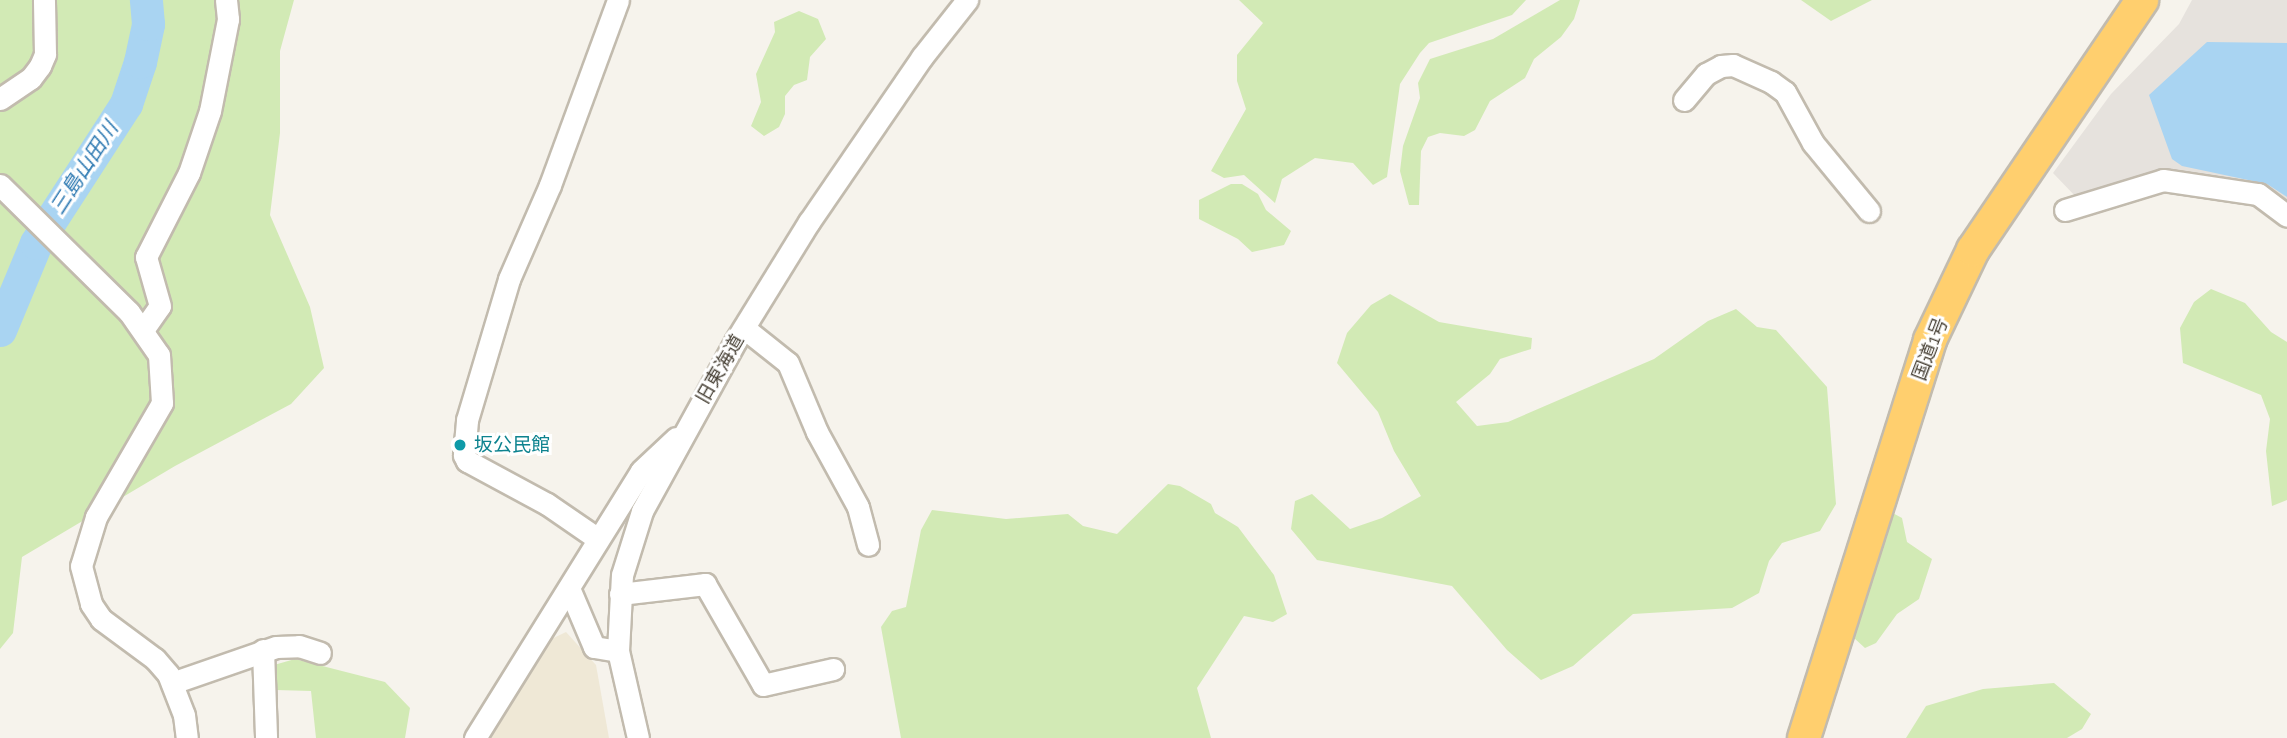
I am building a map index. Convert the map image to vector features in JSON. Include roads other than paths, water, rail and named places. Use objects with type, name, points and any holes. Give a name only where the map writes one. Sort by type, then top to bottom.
[{"type":"highway","name":"国道1号","points":[[1804,738],[1930,341],[1973,250],[2142,0]]},
{"type":"street","points":[[0,100],[22,86],[40,66],[45,54],[44,0]]},
{"type":"street","points":[[144,330],[160,306],[146,257],[189,173],[210,111],[224,43],[226,0]]},
{"type":"street","points":[[598,539],[464,456],[467,420],[509,279],[550,184],[618,0]]},
{"type":"street","name":"旧東海道","points":[[475,738],[641,471],[683,433],[809,222],[922,57],[967,0]]},
{"type":"street","points":[[1684,100],[1706,74],[1721,66],[1733,65],[1771,82],[1784,92],[1813,143],[1868,211]]},
{"type":"street","points":[[2065,210],[2163,180],[2258,194],[2287,216]]},
{"type":"street","points":[[0,185],[144,330],[159,355],[162,403],[96,517],[81,566],[91,604],[101,619],[155,659],[172,683],[187,738]]},
{"type":"street","points":[[744,328],[788,363],[817,432],[858,507],[868,545]]},
{"type":"street","points":[[638,738],[618,650],[620,594],[629,547],[642,511],[683,433]]},
{"type":"street","points":[[620,594],[705,584],[763,685],[833,669]]},
{"type":"street","points":[[569,588],[594,647],[618,650]]},
{"type":"street","points":[[172,683],[263,650],[299,646],[320,653]]},
{"type":"street","points":[[263,650],[266,738]]},
{"type":"water","points":[[2207,42],[2287,43],[2287,197],[2267,184],[2182,166],[2172,159],[2149,95]]},
{"type":"waterway","name":"三島山田川","points":[[0,330],[36,243],[126,104],[140,62],[148,24],[146,0]]},
{"type":"place","name":"坂公民館","points":[[460,445]]}]
